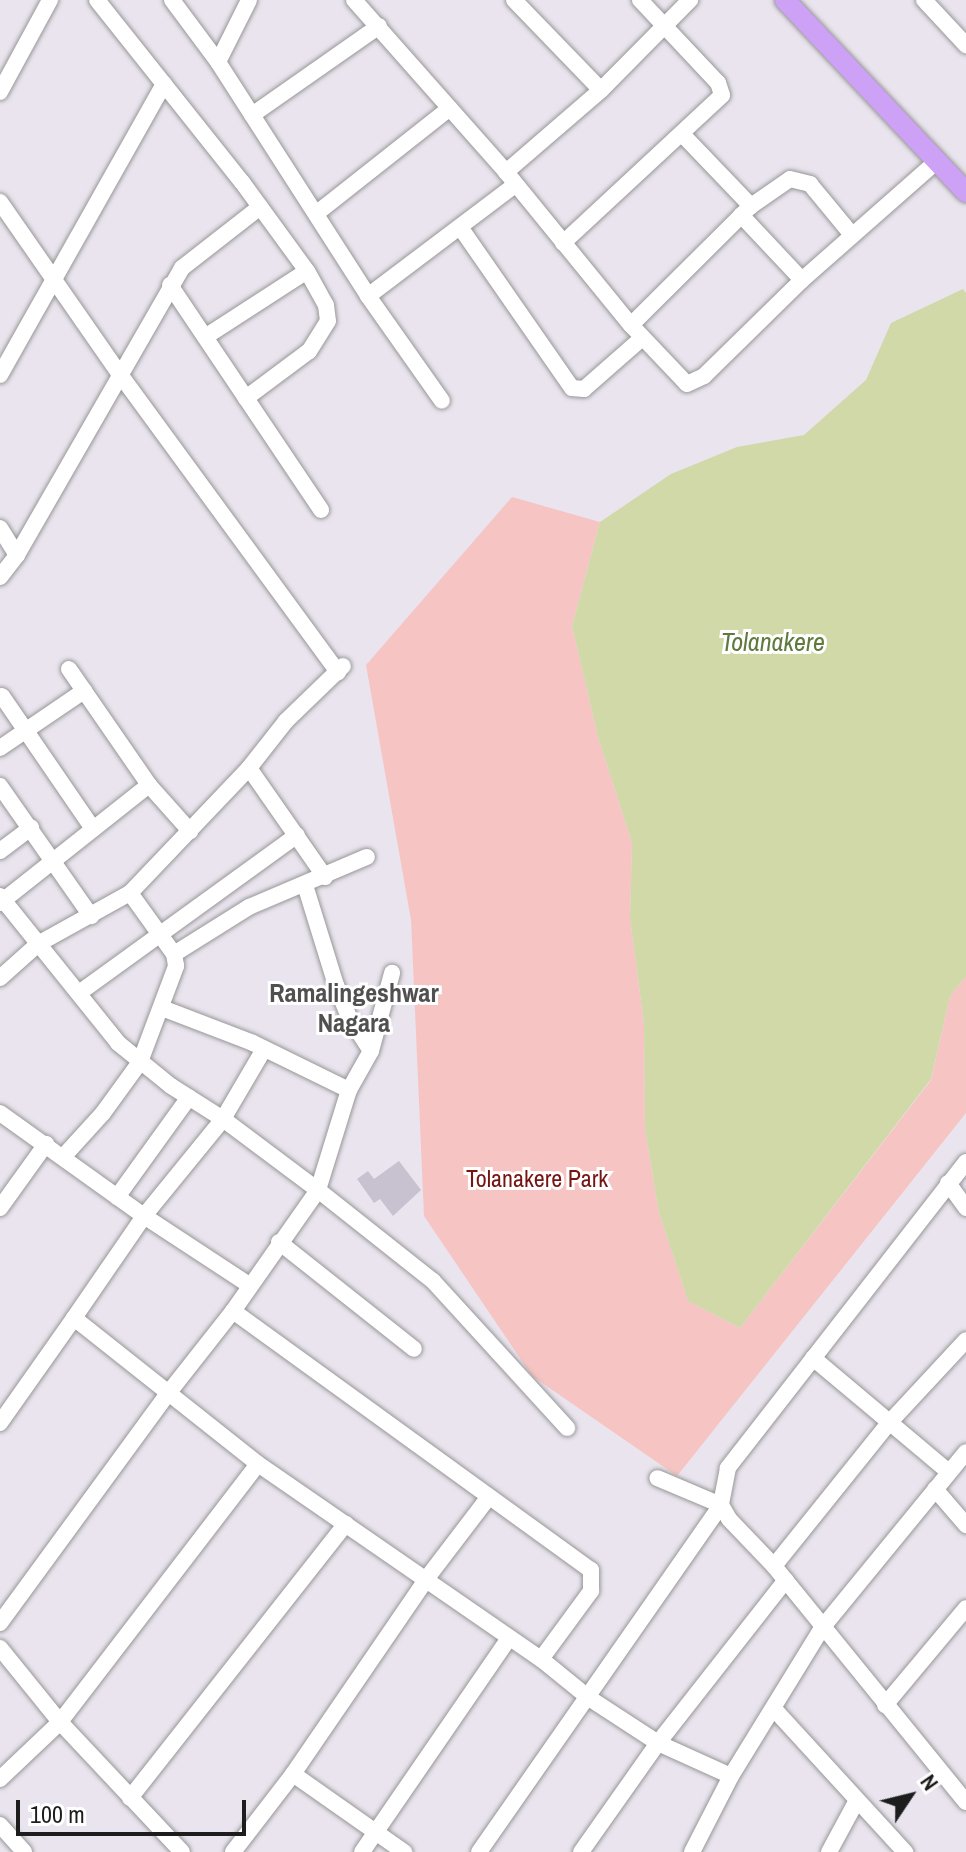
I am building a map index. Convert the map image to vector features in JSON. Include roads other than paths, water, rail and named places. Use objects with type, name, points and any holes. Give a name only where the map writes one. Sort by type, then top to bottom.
[{"type":"main road","points":[[785,0],[966,192]]},
{"type":"street","points":[[0,92],[50,0]]},
{"type":"street","points":[[97,0],[260,207],[307,271],[326,305],[328,321],[309,351],[246,398]]},
{"type":"street","points":[[172,0],[218,62],[368,296],[442,401]]},
{"type":"street","points":[[218,62],[249,0]]},
{"type":"street","points":[[354,0],[510,178],[678,379],[687,384],[695,383],[802,280],[937,161]]},
{"type":"street","points":[[514,0],[601,90]]},
{"type":"street","points":[[563,243],[722,95],[718,83],[640,0]]},
{"type":"street","points":[[368,296],[460,227],[690,0]]},
{"type":"street","points":[[924,0],[966,45]]},
{"type":"street","points":[[252,115],[379,26]]},
{"type":"street","points":[[0,375],[164,84]]},
{"type":"street","points":[[317,213],[450,108]]},
{"type":"street","points":[[682,134],[802,280]]},
{"type":"street","points":[[460,227],[572,388],[578,391],[584,389],[746,210],[780,184],[798,179],[810,184],[852,235]]},
{"type":"street","points":[[0,202],[56,278],[119,373],[341,669],[286,721],[249,768],[130,893],[38,944],[0,978]]},
{"type":"street","points":[[0,577],[17,555],[170,285],[194,257],[260,207]]},
{"type":"street","points":[[205,337],[307,271]]},
{"type":"street","points":[[170,285],[321,510]]},
{"type":"street","points":[[0,528],[17,555]]},
{"type":"street","points":[[69,669],[149,785],[190,831]]},
{"type":"street","points":[[0,748],[84,691]]},
{"type":"street","points":[[2,696],[93,829]]},
{"type":"street","points":[[249,768],[325,877]]},
{"type":"street","points":[[149,785],[1,900],[118,1043],[318,1190],[433,1281],[567,1428]]},
{"type":"street","points":[[0,786],[91,916]]},
{"type":"street","points":[[0,851],[31,828]]},
{"type":"street","points":[[79,993],[162,936],[297,835]]},
{"type":"street","points":[[174,954],[249,907],[367,857]]},
{"type":"street","points":[[305,885],[340,996],[357,1033],[371,1051]]},
{"type":"street","points":[[63,1157],[103,1113],[140,1062],[176,966],[174,954],[130,893]]},
{"type":"street","points":[[0,1623],[170,1391],[233,1311],[318,1190],[349,1090],[371,1051],[392,973]]},
{"type":"street","points":[[162,1008],[264,1049],[349,1090]]},
{"type":"street","points":[[0,1422],[144,1216],[223,1119],[264,1049]]},
{"type":"street","points":[[117,1197],[189,1097]]},
{"type":"street","points":[[0,1113],[144,1216],[249,1285]]},
{"type":"street","points":[[0,1208],[46,1144]]},
{"type":"street","points":[[479,1852],[721,1505],[728,1468],[966,1162]]},
{"type":"street","points":[[948,1183],[966,1208]]},
{"type":"street","points":[[279,1242],[414,1349]]},
{"type":"street","points":[[233,1311],[591,1570],[591,1591],[541,1659]]},
{"type":"street","points":[[74,1318],[170,1391],[258,1464],[427,1578],[541,1659],[589,1698],[658,1743],[731,1776]]},
{"type":"street","points":[[774,1566],[889,1423],[966,1340]]},
{"type":"street","points":[[813,1358],[949,1472]]},
{"type":"street","points":[[692,1852],[731,1776],[775,1710],[822,1628],[966,1452]]},
{"type":"street","points":[[0,1779],[60,1722],[258,1464]]},
{"type":"street","points":[[657,1478],[721,1505],[729,1519],[786,1580],[966,1802]]},
{"type":"street","points":[[935,1489],[966,1525]]},
{"type":"street","points":[[233,1852],[293,1774],[427,1578],[488,1498]]},
{"type":"street","points":[[130,1798],[346,1524]]},
{"type":"street","points":[[581,1852],[658,1743],[786,1580]]},
{"type":"street","points":[[885,1705],[966,1608]]},
{"type":"street","points":[[362,1852],[509,1638]]},
{"type":"street","points":[[0,1648],[60,1722],[182,1852]]},
{"type":"street","points":[[775,1710],[905,1852]]},
{"type":"street","points":[[293,1774],[404,1852]]},
{"type":"street","points":[[829,1852],[856,1802]]},
{"type":"street","points":[[0,1825],[24,1852]]},
{"type":"water","name":"Tolanakere","points":[[963,289],[966,293],[966,976],[950,996],[931,1079],[740,1328],[688,1301],[659,1213],[645,1129],[644,1024],[630,918],[632,843],[598,737],[572,626],[600,522],[671,474],[737,447],[804,435],[866,380],[891,323]]},
{"type":"district","name":"Ramalingeshwar Nagara","points":[[354,1008]]},
{"type":"park label","name":"Tolanakere Park","points":[[537,1179]]}]
